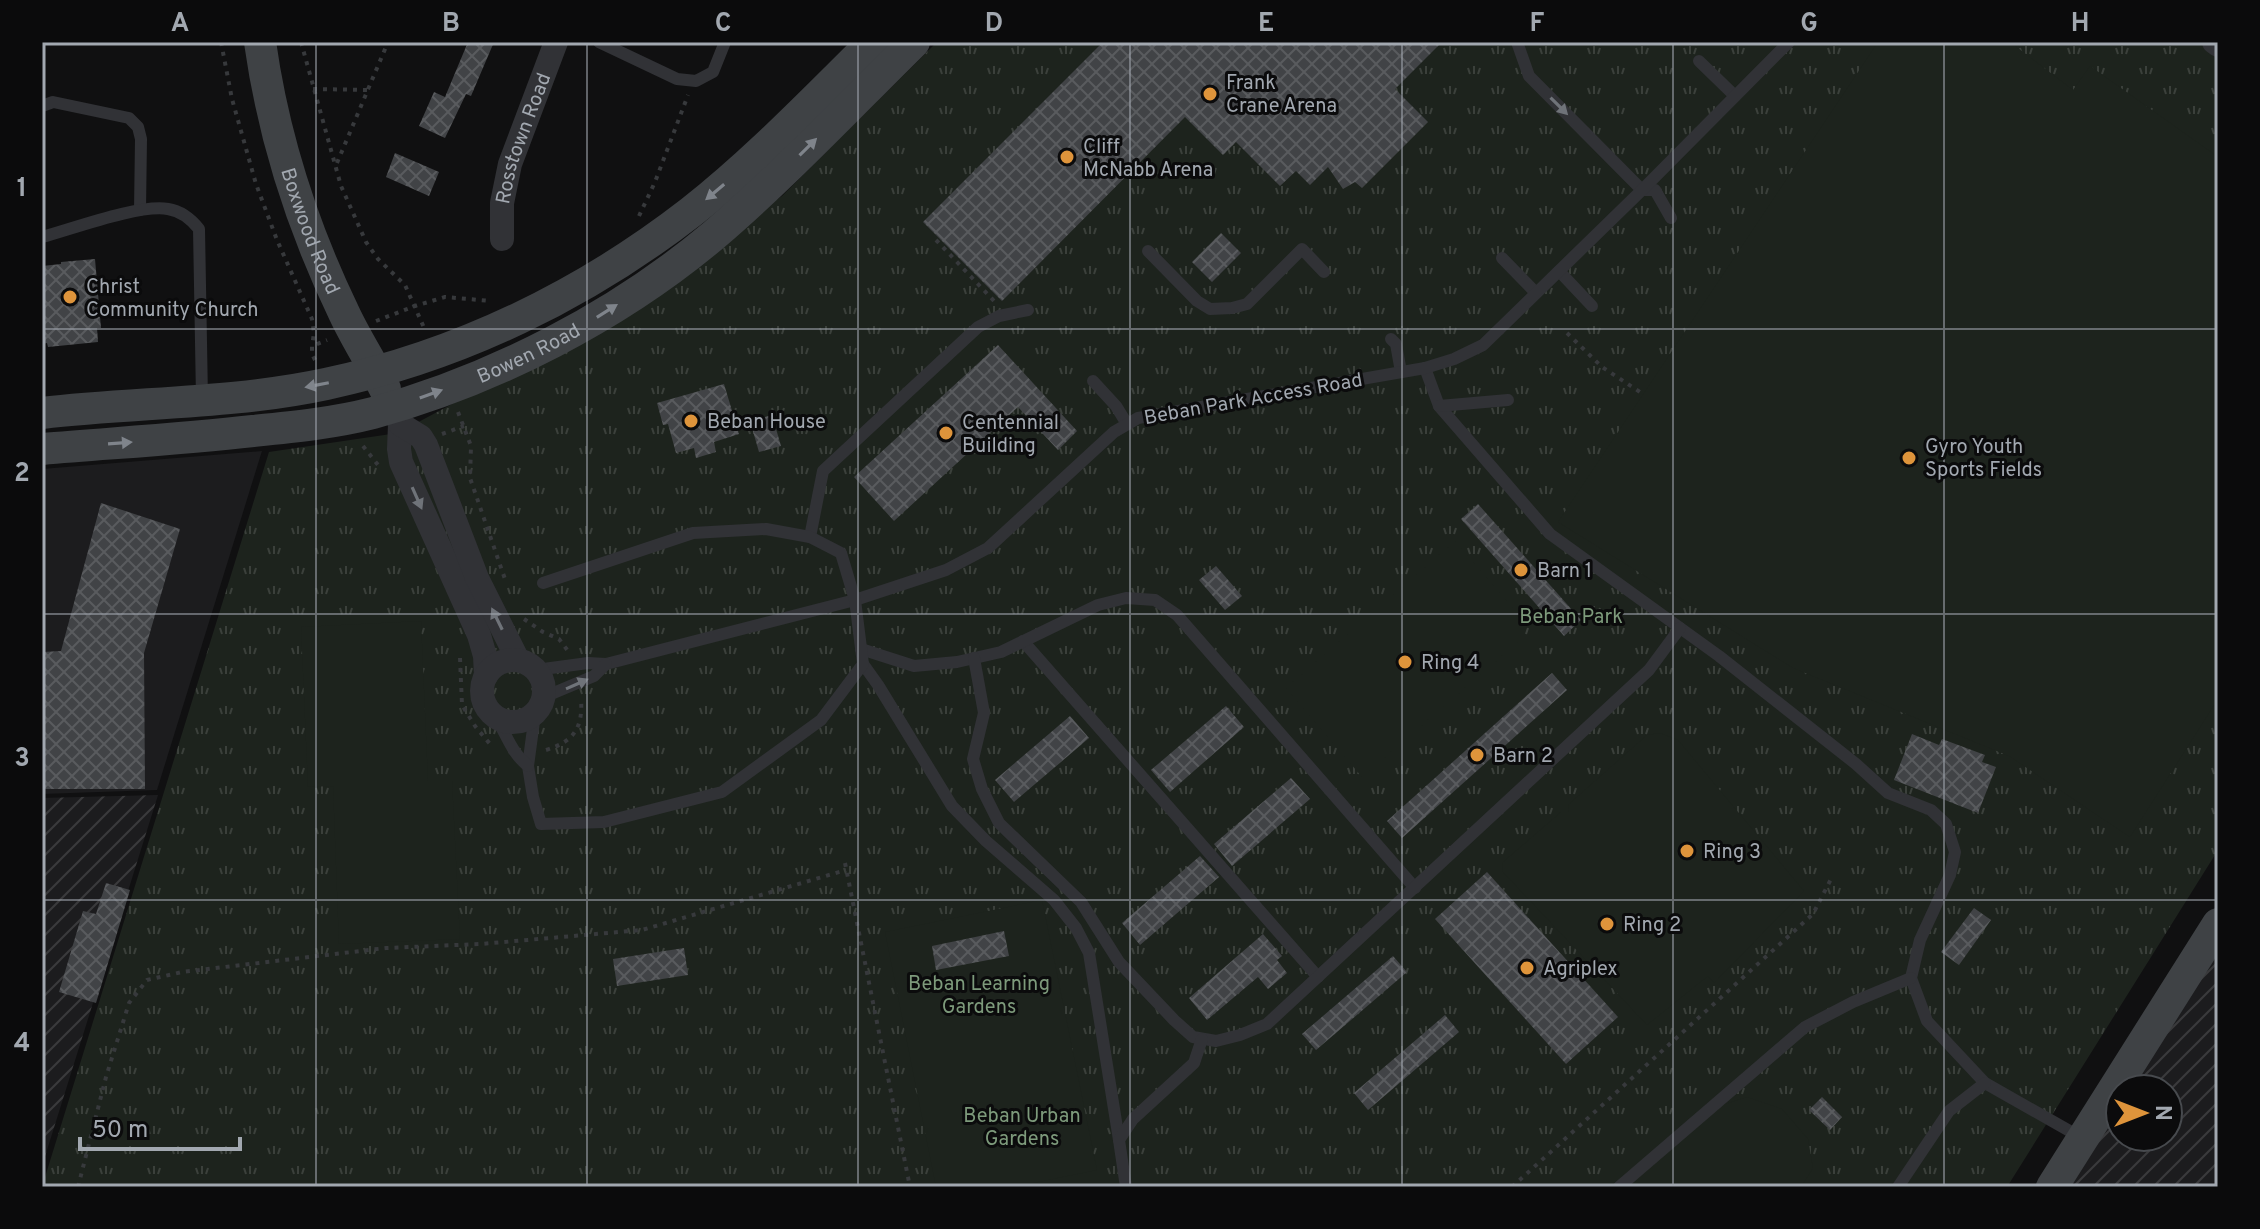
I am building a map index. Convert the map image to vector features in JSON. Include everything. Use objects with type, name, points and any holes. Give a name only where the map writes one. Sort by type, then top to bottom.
[{"type":"main road","name":"Boxwood Road","points":[[260,42],[279,138],[309,228],[344,313],[397,415]]},
{"type":"main road","name":"Bowen Road","points":[[42,413],[275,393],[325,384],[463,343],[523,317],[572,291],[653,240],[692,211],[750,161],[873,42]]},
{"type":"main road","name":"Bowen Road","points":[[42,449],[310,425],[371,413],[397,415],[538,349],[599,316],[658,278],[761,193],[914,42]]},
{"type":"main road","points":[[2052,1187],[2218,924]]},
{"type":"street","name":"Rosstown Road","points":[[502,239],[502,203],[510,164],[556,42]]},
{"type":"street","points":[[397,415],[426,445],[477,578],[527,665],[544,687],[539,706],[517,723],[496,718],[483,702],[481,691],[486,676],[485,656],[479,635],[401,462],[397,415]]},
{"type":"street","points":[[486,676],[497,664],[507,660],[527,665]]},
{"type":"lane","points":[[599,42],[677,79],[696,81],[713,72],[725,42]]},
{"type":"lane","points":[[1517,42],[1529,76],[1642,190],[1655,190],[1671,218]]},
{"type":"lane","name":"Beban Park Access Road","points":[[527,665],[606,664],[855,600],[946,570],[988,548],[1114,432],[1138,418],[1425,368],[1483,345],[1789,42]]},
{"type":"lane","points":[[1699,61],[1735,96]]},
{"type":"lane","points":[[42,106],[53,102],[129,118],[138,127],[141,139],[140,210]]},
{"type":"lane","points":[[42,237],[140,210],[168,209],[189,217],[199,229],[202,400]]},
{"type":"lane","points":[[1148,251],[1197,301],[1210,309],[1247,304],[1302,249],[1324,272]]},
{"type":"lane","points":[[1502,258],[1536,293]]},
{"type":"lane","points":[[1559,271],[1592,306]]},
{"type":"lane","points":[[810,537],[823,471],[978,327],[999,316],[1028,310]]},
{"type":"lane","points":[[1391,339],[1396,344],[1401,372]]},
{"type":"lane","points":[[1425,368],[1439,406],[1550,534],[1680,628],[1856,764],[1888,793],[1931,810],[1946,824],[1955,852],[1950,875],[1920,940],[1911,978],[1927,1021],[1985,1083],[2083,1138]]},
{"type":"lane","points":[[1093,381],[1116,406],[1127,424]]},
{"type":"lane","points":[[1439,406],[1508,400]]},
{"type":"lane","points":[[543,583],[693,533],[766,529],[810,537],[841,553],[855,600],[863,664],[952,806],[986,841],[1054,900],[1076,928],[1089,953],[1126,1187]]},
{"type":"lane","points":[[861,649],[914,666],[957,662],[1001,652],[1098,605],[1126,598],[1155,600],[1177,615],[1415,888]]},
{"type":"lane","points":[[974,658],[984,713],[973,759],[982,789],[999,823],[1081,902],[1119,962],[1183,1028],[1193,1037],[1216,1041],[1267,1024],[1649,670],[1680,628]]},
{"type":"lane","points":[[1023,641],[1318,977]]},
{"type":"lane","name":"Beban Park Access Road","points":[[539,706],[594,676],[606,664]]},
{"type":"lane","points":[[539,706],[528,766],[541,824],[604,822],[722,792],[821,720],[863,664]]},
{"type":"lane","points":[[496,718],[515,756],[528,766]]},
{"type":"lane","points":[[1619,1187],[1805,1027],[1853,1002],[1911,978]]},
{"type":"lane","points":[[1119,1140],[1133,1119],[1194,1063],[1202,1039]]},
{"type":"lane","points":[[1898,1187],[1949,1111],[1985,1083]]},
{"type":"path","points":[[221,42],[244,148],[277,240],[312,319],[312,354],[316,363]]},
{"type":"path","points":[[301,42],[341,186],[366,242],[378,259],[405,285],[425,330]]},
{"type":"path","points":[[336,165],[388,42]]},
{"type":"path","points":[[637,220],[655,182],[685,100],[696,81]]},
{"type":"path","points":[[313,89],[368,90]]},
{"type":"path","points":[[936,240],[999,307]]},
{"type":"path","points":[[394,315],[445,297],[498,299]]},
{"type":"path","points":[[1567,333],[1602,367],[1643,394]]},
{"type":"path","points":[[312,346],[328,340]]},
{"type":"path","points":[[457,410],[471,446],[470,478],[509,589]]},
{"type":"path","points":[[442,434],[464,425]]},
{"type":"path","points":[[519,611],[524,620],[559,639],[568,652]]},
{"type":"path","points":[[543,750],[550,750],[567,741],[578,730],[582,713],[581,696]]},
{"type":"path","points":[[845,863],[910,1187]]},
{"type":"path","points":[[78,1187],[129,1003],[147,980],[182,972],[386,948],[481,944],[642,930],[846,870]]},
{"type":"path","points":[[1512,1187],[1813,914],[1831,879]]},
{"type":"shaded area","points":[[262,451],[157,790],[42,794],[42,469]]},
{"type":"shaded area","points":[[158,795],[42,1166],[42,798]]},
{"type":"shaded area","points":[[2218,952],[2218,1187],[2068,1187],[2104,1130],[2104,1153],[2184,1153],[2184,1073],[2140,1073]]},
{"type":"green space","name":"Beban Park","points":[[937,42],[2218,42],[2218,850],[2007,1187],[42,1187],[269,452],[398,433],[581,335],[782,196]]},
{"type":"green space","name":"Gyro Youth Sports Fields","points":[[1878,42],[2010,42],[2073,90],[2090,66],[2218,157],[2218,699],[2130,837],[2009,756],[1793,668],[1558,522]]},
{"type":"green space","name":"Ring 4","points":[[1455,541],[1525,622],[1525,636],[1362,777],[1286,688]]},
{"type":"green space","points":[[421,621],[428,781],[452,781],[460,939],[339,944],[333,786],[308,787],[301,627]]},
{"type":"green space","name":"Ring 3","points":[[1660,733],[1678,740],[1804,891],[1714,983],[1708,976],[1647,1025],[1502,871],[1503,862],[1561,812],[1568,812],[1569,804],[1647,735]]},
{"type":"green space","points":[[1042,900],[1097,1170],[1013,1187],[936,1187],[885,932]]},
{"type":"green space","points":[[1747,1097],[1782,1109],[1808,1139],[1813,1168],[1801,1187],[1627,1187],[1722,1105]]},
{"type":"building","points":[[468,42],[494,42],[471,96],[466,94],[445,138],[419,126],[434,92],[445,97]]},
{"type":"building","points":[[1103,42],[1442,42],[1395,89],[1428,122],[1362,188],[1355,182],[1343,189],[1328,167],[1310,185],[1296,171],[1280,186],[1236,142],[1223,155],[1185,117],[1002,301],[923,222]]},
{"type":"building","points":[[395,153],[439,172],[429,196],[386,177]]},
{"type":"building","points":[[1221,233],[1241,253],[1212,282],[1192,262]]},
{"type":"building","name":"Christ Community Church","points":[[95,259],[101,328],[97,328],[98,342],[48,347],[47,343],[42,344],[42,266]]},
{"type":"building","name":"Centennial Building","points":[[998,345],[1077,431],[1058,450],[1018,407],[894,521],[854,477]]},
{"type":"building","name":"Beban House","points":[[724,384],[739,434],[714,442],[716,452],[696,458],[694,448],[676,453],[668,424],[663,425],[657,403]]},
{"type":"building","points":[[772,415],[781,446],[759,452],[750,421]]},
{"type":"building","points":[[101,503],[180,529],[144,653],[145,789],[42,789],[42,652],[61,651]]},
{"type":"building","name":"Barn 1","points":[[1478,504],[1581,620],[1564,636],[1461,519]]},
{"type":"building","points":[[1216,566],[1242,596],[1225,610],[1199,580]]},
{"type":"building","name":"Barn 2","points":[[1552,673],[1567,690],[1402,838],[1387,821]]},
{"type":"building","points":[[1226,706],[1244,727],[1170,792],[1151,770]]},
{"type":"building","points":[[1070,716],[1089,738],[1014,802],[995,780]]},
{"type":"building","points":[[1912,734],[1939,745],[1942,739],[1985,755],[1982,762],[1996,767],[1978,813],[1894,780]]},
{"type":"building","points":[[1291,778],[1310,799],[1232,866],[1214,844]]},
{"type":"building","points":[[1200,856],[1219,877],[1140,945],[1122,923]]},
{"type":"building","name":"Agriplex","points":[[1487,872],[1618,1017],[1566,1064],[1435,919]]},
{"type":"building","points":[[106,883],[130,890],[96,1003],[59,992],[83,911],[96,914]]},
{"type":"building","points":[[1974,908],[1991,920],[1959,965],[1941,952]]},
{"type":"building","points":[[1004,931],[1009,956],[936,970],[932,946]]},
{"type":"building","points":[[1263,934],[1282,956],[1277,960],[1287,973],[1268,989],[1258,977],[1207,1020],[1189,998]]},
{"type":"building","points":[[684,948],[688,975],[617,986],[613,959]]},
{"type":"building","points":[[1393,956],[1407,972],[1316,1050],[1302,1034]]},
{"type":"building","points":[[1445,1015],[1459,1032],[1368,1110],[1354,1093]]},
{"type":"building","points":[[1822,1097],[1842,1117],[1830,1130],[1809,1110]]},
{"type":"place","name":"Frank Crane Arena","points":[[1210,94]]},
{"type":"place","name":"Cliff McNabb Arena","points":[[1067,157]]},
{"type":"place","name":"Christ Community Church","points":[[70,297]]},
{"type":"place","name":"Beban House","points":[[691,421]]},
{"type":"place","name":"Centennial Building","points":[[946,433]]},
{"type":"place","name":"Gyro Youth Sports Fields","points":[[1909,458]]},
{"type":"place","name":"Barn 1","points":[[1521,570]]},
{"type":"place","name":"Ring 4","points":[[1405,662]]},
{"type":"place","name":"Barn 2","points":[[1477,755]]},
{"type":"place","name":"Ring 3","points":[[1687,851]]},
{"type":"place","name":"Ring 2","points":[[1607,924]]},
{"type":"place","name":"Agriplex","points":[[1527,968]]},
{"type":"park label","name":"Beban Learning Gardens","points":[[979,994]]},
{"type":"park label","name":"Beban Urban Gardens","points":[[1022,1126]]}]
